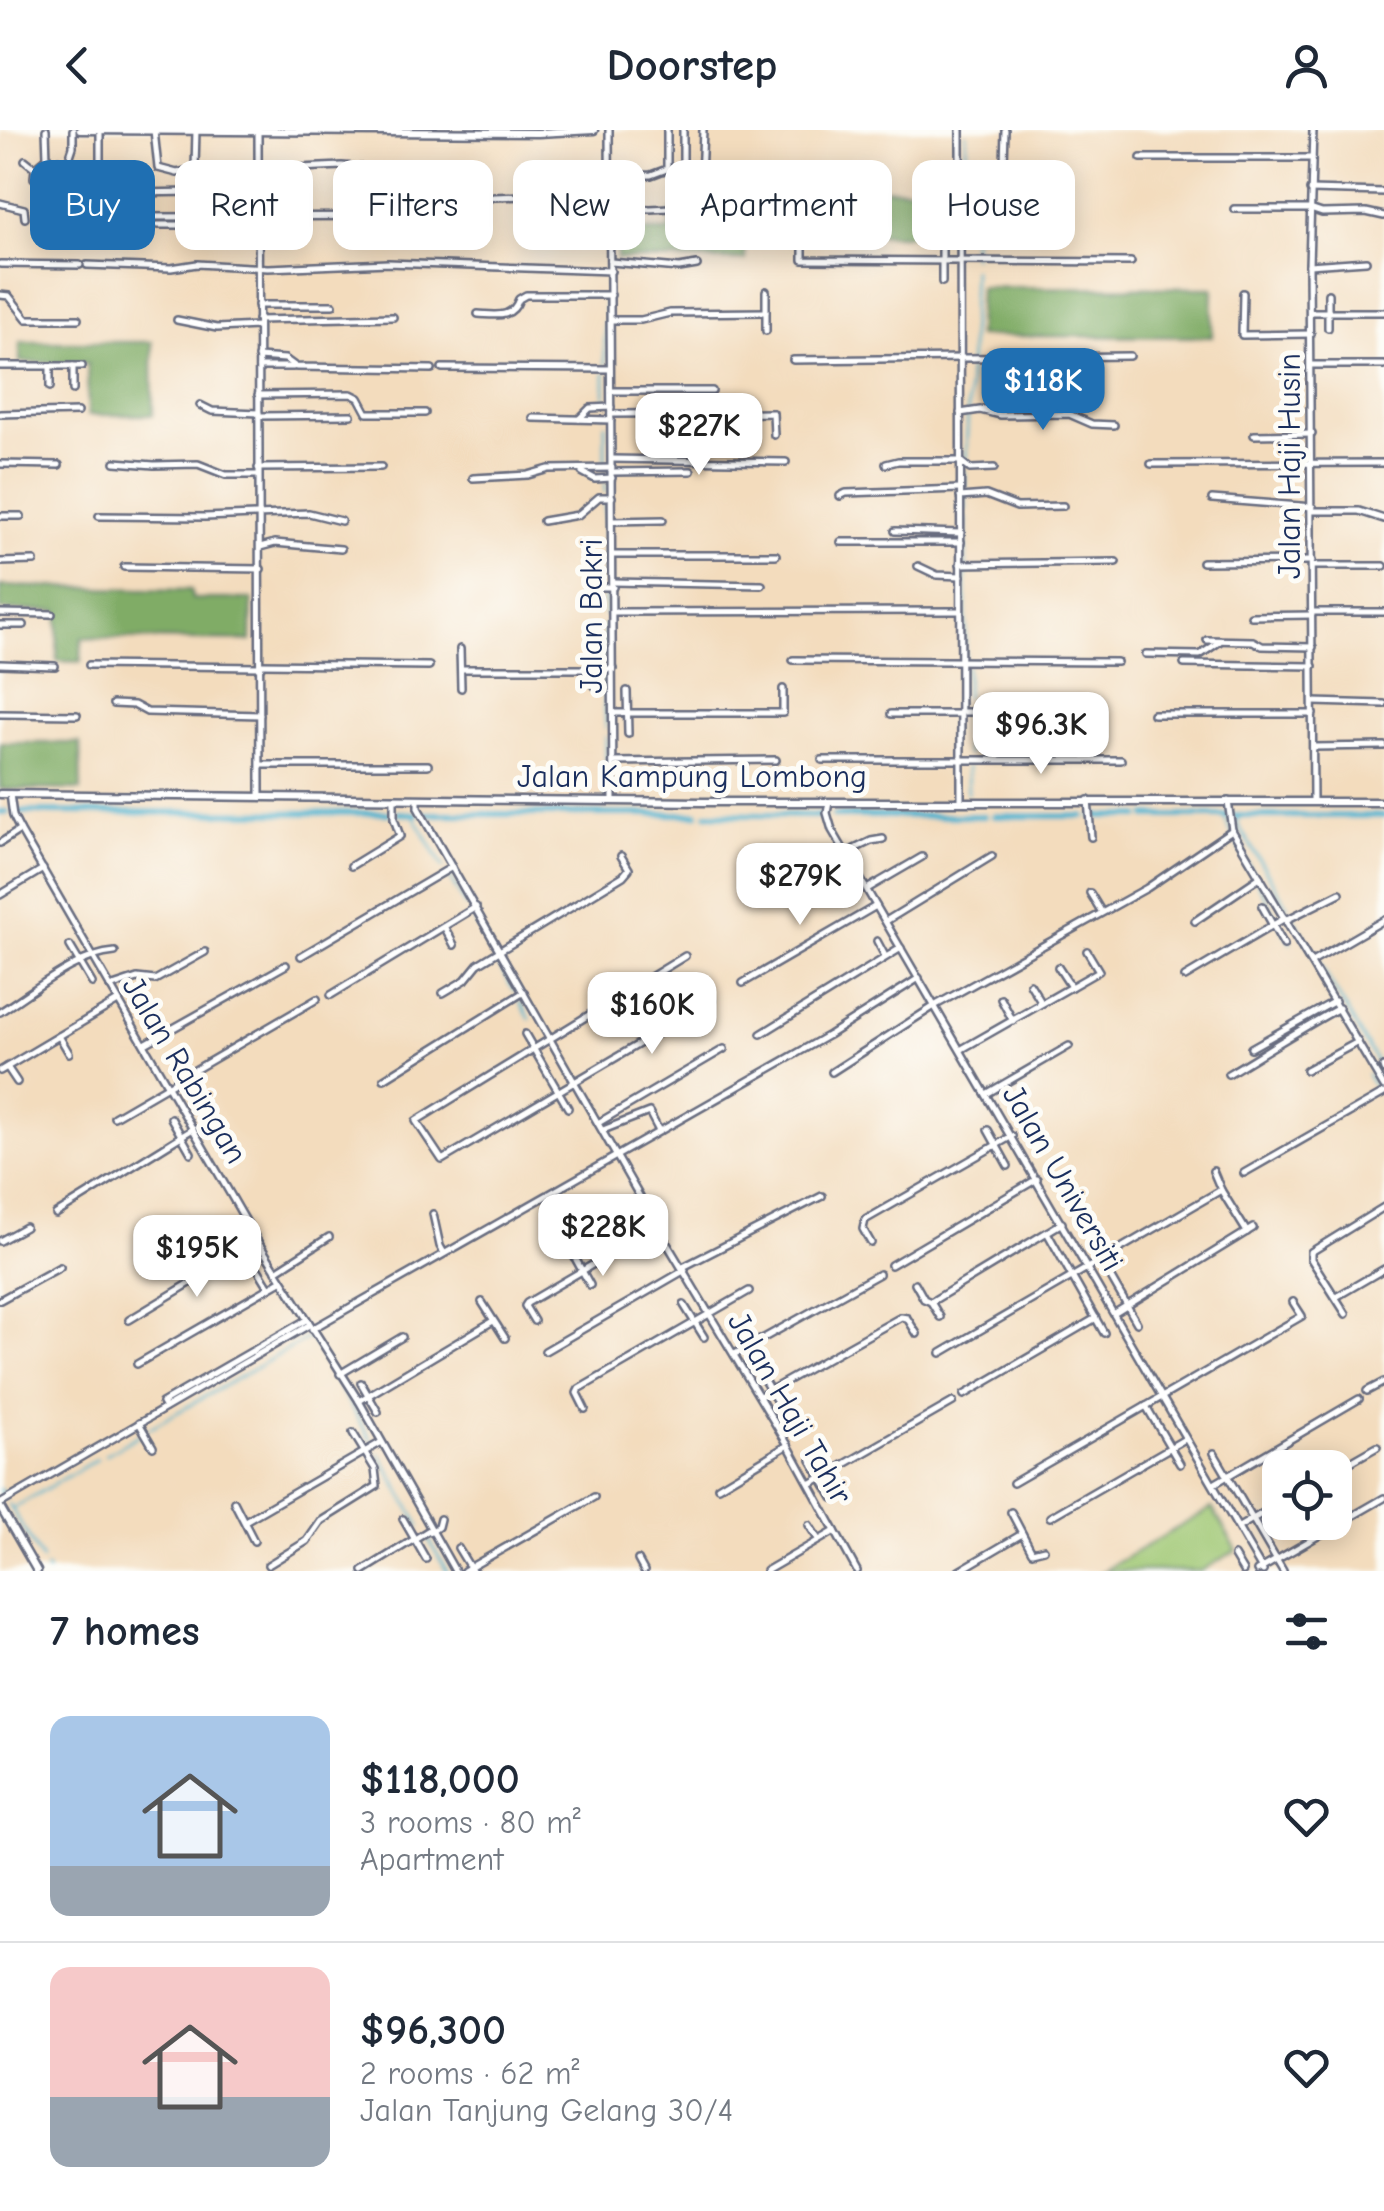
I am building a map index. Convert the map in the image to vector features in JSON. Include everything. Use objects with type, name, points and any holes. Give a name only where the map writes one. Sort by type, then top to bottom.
[{"type":"street","points":[[46,130],[46,159],[68,162],[77,130],[594,130]]},
{"type":"street","points":[[154,130],[158,168],[188,173],[195,170],[196,162],[192,130]]},
{"type":"street","points":[[258,130],[258,160]]},
{"type":"street","name":"Jalan Bakri","points":[[609,130],[609,160]]},
{"type":"street","points":[[645,174],[667,169],[667,130]]},
{"type":"street","points":[[683,130],[683,160]]},
{"type":"street","points":[[702,160],[703,130]]},
{"type":"street","points":[[960,130],[966,360],[960,461],[961,800]]},
{"type":"street","points":[[1004,160],[1005,130]]},
{"type":"street","name":"Jalan Haji Husin","points":[[1313,130],[1309,265],[1314,801]]},
{"type":"street","points":[[100,131],[100,160]]},
{"type":"street","points":[[1141,158],[1312,158]]},
{"type":"street","points":[[26,160],[30,164]]},
{"type":"street","points":[[1310,190],[1384,192]]},
{"type":"street","points":[[313,215],[419,216],[513,196]]},
{"type":"street","points":[[0,204],[24,208],[26,218]]},
{"type":"street","points":[[1234,209],[1310,208],[1322,213],[1366,212],[1384,216]]},
{"type":"street","points":[[158,224],[175,225]]},
{"type":"street","points":[[257,250],[260,797]]},
{"type":"street","name":"Jalan Bakri","points":[[612,250],[613,802]]},
{"type":"street","points":[[804,250],[804,260],[1131,262]]},
{"type":"street","points":[[942,250],[942,282]]},
{"type":"street","points":[[1309,265],[1366,261]]},
{"type":"street","points":[[612,262],[698,266]]},
{"type":"street","points":[[0,264],[171,268],[197,264],[257,268],[388,264],[612,271]]},
{"type":"street","points":[[766,291],[766,331]]},
{"type":"street","points":[[1243,293],[1242,335],[1311,334]]},
{"type":"street","points":[[0,294],[9,296],[27,319],[78,319]]},
{"type":"street","points":[[1328,294],[1328,328]]},
{"type":"street","points":[[478,314],[508,315],[526,295],[611,295]]},
{"type":"street","points":[[258,305],[333,305]]},
{"type":"street","points":[[611,320],[641,320],[670,313],[766,312]]},
{"type":"street","points":[[1310,312],[1384,312]]},
{"type":"street","points":[[178,320],[217,328],[393,317]]},
{"type":"street","points":[[793,360],[1130,356]]},
{"type":"street","points":[[258,357],[284,359],[296,368]]},
{"type":"street","points":[[1312,366],[1384,365]]},
{"type":"street","points":[[0,366],[82,366]]},
{"type":"street","points":[[50,366],[50,388]]},
{"type":"street","points":[[73,366],[73,390]]},
{"type":"street","points":[[258,367],[432,369]]},
{"type":"street","points":[[442,368],[610,369]]},
{"type":"street","points":[[611,391],[712,391]]},
{"type":"street","points":[[258,395],[351,394],[359,398],[367,413],[425,412]]},
{"type":"street","points":[[200,405],[212,411],[259,415],[351,415]]},
{"type":"street","points":[[965,411],[1026,405]]},
{"type":"street","points":[[579,419],[590,408],[611,414]]},
{"type":"street","points":[[980,410],[1000,415],[1069,414],[1092,424],[1114,426]]},
{"type":"street","points":[[0,414],[78,412]]},
{"type":"street","points":[[533,418],[773,414],[774,435]]},
{"type":"street","points":[[1254,435],[1312,434]]},
{"type":"street","points":[[1295,449],[1295,464]]},
{"type":"street","points":[[612,459],[786,462]]},
{"type":"street","points":[[886,464],[960,461],[970,468],[994,468]]},
{"type":"street","points":[[115,462],[154,466],[198,464],[226,474],[381,467]]},
{"type":"street","points":[[1152,464],[1384,463]]},
{"type":"street","points":[[0,464],[58,466]]},
{"type":"street","points":[[472,478],[550,470],[691,472]]},
{"type":"street","points":[[840,496],[986,495],[1017,506],[1062,506]]},
{"type":"street","points":[[543,522],[578,515],[599,497],[612,497]]},
{"type":"street","points":[[1212,499],[1359,511],[1384,519]]},
{"type":"street","points":[[99,516],[309,514],[341,521]]},
{"type":"street","points":[[0,516],[20,516]]},
{"type":"street","points":[[612,521],[663,520]]},
{"type":"street","points":[[895,531],[961,533]]},
{"type":"street","points":[[841,542],[961,542]]},
{"type":"street","points":[[260,547],[276,543],[341,549]]},
{"type":"street","points":[[613,555],[776,555]]},
{"type":"street","points":[[0,562],[34,561]]},
{"type":"street","points":[[962,564],[1116,562]]},
{"type":"street","points":[[1202,562],[1384,566]]},
{"type":"street","points":[[918,566],[937,575],[961,576]]},
{"type":"street","points":[[124,567],[261,569]]},
{"type":"street","points":[[586,587],[762,585]]},
{"type":"street","points":[[612,612],[960,611]]},
{"type":"street","points":[[1251,616],[1384,612]]},
{"type":"street","points":[[0,614],[52,614]]},
{"type":"street","points":[[0,625],[24,625]]},
{"type":"street","points":[[1206,640],[1313,647]]},
{"type":"street","points":[[1146,654],[1200,655],[1221,640]]},
{"type":"street","points":[[460,649],[461,688]]},
{"type":"street","points":[[595,652],[595,686]]},
{"type":"street","points":[[792,660],[1118,662]]},
{"type":"street","points":[[0,664],[56,666]]},
{"type":"street","points":[[1184,664],[1313,666]]},
{"type":"street","points":[[88,665],[429,666]]},
{"type":"street","points":[[461,669],[613,670]]},
{"type":"street","points":[[614,713],[783,713],[783,689]]},
{"type":"street","points":[[627,691],[628,734]]},
{"type":"street","points":[[1313,702],[1384,704]]},
{"type":"street","points":[[113,704],[134,705],[147,712],[260,715]]},
{"type":"street","points":[[891,714],[1016,712]]},
{"type":"street","points":[[0,714],[76,715]]},
{"type":"street","points":[[1153,714],[1313,714]]},
{"type":"street","points":[[1314,746],[1384,746]]},
{"type":"street","points":[[614,762],[776,760]]},
{"type":"street","points":[[822,760],[1120,760]]},
{"type":"street","points":[[260,764],[428,765]]},
{"type":"street","name":"Jalan Kampung Lombong","points":[[0,794],[828,805],[961,800],[1228,805],[1384,802]]},
{"type":"street","name":"Jalan Rabingan","points":[[10,794],[13,816],[40,871],[258,1242],[358,1401],[455,1571]]},
{"type":"street","points":[[351,866],[400,836],[394,818],[394,798]]},
{"type":"street","name":"Jalan Haji Tahir","points":[[418,799],[418,808],[574,1083],[788,1444],[858,1571]]},
{"type":"street","points":[[1088,800],[1091,837]]},
{"type":"street","name":"Jalan Universiti","points":[[828,805],[832,830],[988,1092],[1261,1570]]},
{"type":"street","points":[[1228,805],[1230,831],[1313,962],[1358,1042],[1380,1067],[1384,1090],[1244,1174]]},
{"type":"street","points":[[0,843],[20,830]]},
{"type":"street","points":[[832,1072],[936,1005],[1147,888],[1230,831]]},
{"type":"street","points":[[846,854],[867,842],[883,839]]},
{"type":"street","points":[[443,993],[465,980],[478,964],[628,872],[621,856]]},
{"type":"street","points":[[886,920],[992,856]]},
{"type":"street","points":[[868,890],[922,857]]},
{"type":"street","points":[[301,956],[452,867]]},
{"type":"street","points":[[0,895],[40,871]]},
{"type":"street","points":[[1195,921],[1258,878]]},
{"type":"street","points":[[1090,892],[1100,912]]},
{"type":"street","points":[[1185,977],[1284,920],[1340,894]]},
{"type":"street","points":[[743,983],[876,906]]},
{"type":"street","points":[[1262,906],[1284,920]]},
{"type":"street","points":[[331,995],[476,907]]},
{"type":"street","points":[[1284,920],[1284,945]]},
{"type":"street","points":[[1313,962],[1384,920]]},
{"type":"street","points":[[445,928],[454,945]]},
{"type":"street","points":[[877,942],[886,957]]},
{"type":"street","points":[[70,946],[92,983]]},
{"type":"street","points":[[761,1034],[901,948]]},
{"type":"street","points":[[962,1049],[1099,971],[1087,951]]},
{"type":"street","points":[[0,1012],[80,962],[115,952]]},
{"type":"street","points":[[110,988],[137,978],[154,980],[205,952]]},
{"type":"street","points":[[685,956],[416,1122],[440,1159],[712,1001]]},
{"type":"street","points":[[145,1044],[286,964]]},
{"type":"street","points":[[1058,966],[1071,986]]},
{"type":"street","points":[[37,1571],[0,1506],[165,1408],[162,1403],[444,1253],[829,1035],[919,978]]},
{"type":"street","points":[[1030,984],[1042,1003]]},
{"type":"street","points":[[384,1079],[524,992]]},
{"type":"street","points":[[114,1117],[317,999]]},
{"type":"street","points":[[1001,999],[1013,1021]]},
{"type":"street","points":[[0,1071],[118,1001]]},
{"type":"street","points":[[1251,1048],[1335,1001]]},
{"type":"street","points":[[1228,1074],[1339,1008]]},
{"type":"street","points":[[525,1034],[568,1108]]},
{"type":"street","points":[[59,1036],[69,1053]]},
{"type":"street","points":[[1306,1070],[1358,1042]]},
{"type":"street","points":[[988,1092],[1068,1046]]},
{"type":"street","points":[[598,1123],[724,1049]]},
{"type":"street","points":[[8,1067],[17,1082]]},
{"type":"street","points":[[603,1130],[649,1112],[659,1131]]},
{"type":"street","points":[[172,1118],[191,1153]]},
{"type":"street","points":[[56,1214],[193,1129]]},
{"type":"street","points":[[988,1130],[1008,1166]]},
{"type":"street","points":[[872,1243],[863,1229],[865,1220],[1012,1136]]},
{"type":"street","points":[[1115,1313],[1250,1230],[1213,1171]]},
{"type":"street","points":[[891,1266],[1037,1179]]},
{"type":"street","points":[[941,1353],[1222,1189]]},
{"type":"street","points":[[545,1351],[684,1269],[822,1196]]},
{"type":"street","points":[[1346,1314],[1311,1252],[1384,1207]]},
{"type":"street","points":[[433,1214],[444,1253]]},
{"type":"street","points":[[930,1302],[1062,1223]]},
{"type":"street","points":[[0,1241],[25,1227]]},
{"type":"street","points":[[534,1322],[525,1306],[527,1302],[657,1227]]},
{"type":"street","points":[[1048,1234],[1104,1332]]},
{"type":"street","points":[[276,1271],[329,1237]]},
{"type":"street","points":[[129,1320],[258,1242]]},
{"type":"street","points":[[1091,1243],[1137,1322]]},
{"type":"street","points":[[569,1248],[590,1285]]},
{"type":"street","points":[[246,1250],[269,1288]]},
{"type":"street","points":[[0,1300],[60,1267]]},
{"type":"street","points":[[1336,1297],[1384,1270]]},
{"type":"street","points":[[735,1354],[879,1274]]},
{"type":"street","points":[[137,1364],[281,1280]]},
{"type":"street","points":[[916,1283],[940,1318]]},
{"type":"street","points":[[585,1408],[576,1394],[578,1389],[750,1292]]},
{"type":"street","points":[[482,1302],[505,1338]]},
{"type":"street","points":[[1014,1483],[1302,1316],[1293,1302]]},
{"type":"street","points":[[684,1305],[704,1338]]},
{"type":"street","points":[[760,1396],[902,1317],[918,1334]]},
{"type":"street","points":[[964,1395],[1096,1318]]},
{"type":"street","points":[[358,1401],[493,1321]]},
{"type":"street","points":[[340,1374],[402,1337]]},
{"type":"street","points":[[758,1372],[782,1410]]},
{"type":"street","points":[[1368,1391],[1384,1382]]},
{"type":"street","points":[[361,1383],[378,1412]]},
{"type":"street","points":[[1214,1484],[1359,1398]]},
{"type":"street","points":[[810,1484],[953,1402]]},
{"type":"street","points":[[1146,1406],[1180,1464]]},
{"type":"street","points":[[139,1423],[153,1448]]},
{"type":"street","points":[[268,1565],[308,1541],[321,1521],[374,1489],[378,1478],[353,1433]]},
{"type":"street","points":[[1050,1517],[1186,1438]]},
{"type":"street","points":[[245,1521],[380,1443]]},
{"type":"street","points":[[718,1487],[788,1444]]},
{"type":"street","points":[[1352,1462],[1376,1447]]},
{"type":"street","points":[[1214,1453],[1283,1571]]},
{"type":"street","points":[[811,1460],[833,1498]]},
{"type":"street","points":[[458,1548],[469,1570],[594,1497]]},
{"type":"street","points":[[1261,1570],[1384,1498]]},
{"type":"street","points":[[234,1502],[254,1541]]},
{"type":"street","points":[[1011,1512],[1034,1554],[1044,1548]]},
{"type":"street","points":[[1238,1528],[1262,1514]]},
{"type":"street","points":[[403,1519],[426,1559]]},
{"type":"street","points":[[363,1571],[438,1527],[440,1519]]},
{"type":"street","points":[[810,1524],[819,1540]]},
{"type":"street","points":[[766,1571],[835,1531]]},
{"type":"street","points":[[960,1571],[1022,1534]]},
{"type":"street","points":[[1234,1556],[1243,1571]]},
{"type":"street","points":[[638,1560],[644,1571]]},
{"type":"green space","points":[[892,189],[912,189],[912,235],[892,235]]},
{"type":"green space","points":[[645,231],[665,231],[665,250],[745,250],[745,260],[617,259],[617,250],[645,250]]},
{"type":"green space","points":[[979,287],[1213,288],[1212,337],[977,336]]},
{"type":"green space","points":[[20,342],[152,342],[153,415],[88,415],[87,363],[20,362]]},
{"type":"green space","points":[[0,586],[191,590],[192,599],[252,599],[251,641],[82,638],[81,662],[57,661],[58,611],[0,610]]},
{"type":"green space","points":[[0,743],[80,743],[81,790],[0,789]]},
{"type":"green space","points":[[1212,1508],[1237,1550],[1201,1571],[1103,1571]]},
{"type":"waterway","points":[[966,134],[968,234],[973,238],[973,257]]},
{"type":"waterway","points":[[966,458],[973,269]]},
{"type":"waterway","points":[[605,299],[605,312]]},
{"type":"waterway","points":[[605,322],[605,364]]},
{"type":"waterway","points":[[605,373],[605,403]]},
{"type":"waterway","points":[[605,424],[605,464]]},
{"type":"waterway","points":[[965,470],[966,510]]},
{"type":"waterway","points":[[605,483],[605,492]]},
{"type":"waterway","points":[[605,502],[605,582]]},
{"type":"waterway","points":[[965,657],[966,519]]},
{"type":"waterway","points":[[605,592],[605,615]]},
{"type":"waterway","points":[[602,665],[605,624]]},
{"type":"waterway","points":[[966,667],[966,697]]},
{"type":"waterway","points":[[603,674],[606,728]]},
{"type":"waterway","points":[[966,719],[967,755]]},
{"type":"waterway","points":[[606,737],[606,798]]},
{"type":"waterway","points":[[967,766],[968,794]]},
{"type":"waterway","points":[[0,812],[7,812]]},
{"type":"waterway","points":[[17,812],[389,813]]},
{"type":"waterway","points":[[399,813],[416,814]]},
{"type":"waterway","points":[[413,814],[443,867]]},
{"type":"waterway","points":[[426,814],[697,814]]},
{"type":"waterway","points":[[707,814],[823,816]]},
{"type":"waterway","points":[[834,816],[984,816]]},
{"type":"waterway","points":[[994,816],[1083,816]]},
{"type":"waterway","points":[[1093,816],[1139,816]]},
{"type":"waterway","points":[[1147,816],[1384,816]]},
{"type":"waterway","points":[[1223,816],[1276,917]]},
{"type":"waterway","points":[[1237,816],[1238,825],[1287,906]]},
{"type":"waterway","points":[[448,875],[466,906]]},
{"type":"waterway","points":[[1290,912],[1384,1075]]},
{"type":"waterway","points":[[474,920],[492,952]]},
{"type":"waterway","points":[[1282,928],[1291,943]]},
{"type":"waterway","points":[[496,960],[514,991]]},
{"type":"waterway","points":[[520,1002],[530,1019]]},
{"type":"waterway","points":[[1367,1074],[1377,1091]]},
{"type":"waterway","points":[[148,1429],[310,1337],[371,1440]]},
{"type":"waterway","points":[[105,1455],[140,1434]]},
{"type":"waterway","points":[[379,1453],[420,1526]]},
{"type":"waterway","points":[[12,1509],[97,1459]]},
{"type":"waterway","points":[[0,1489],[5,1498]]},
{"type":"waterway","points":[[9,1504],[42,1560]]},
{"type":"waterway","points":[[429,1540],[447,1571]]}]
